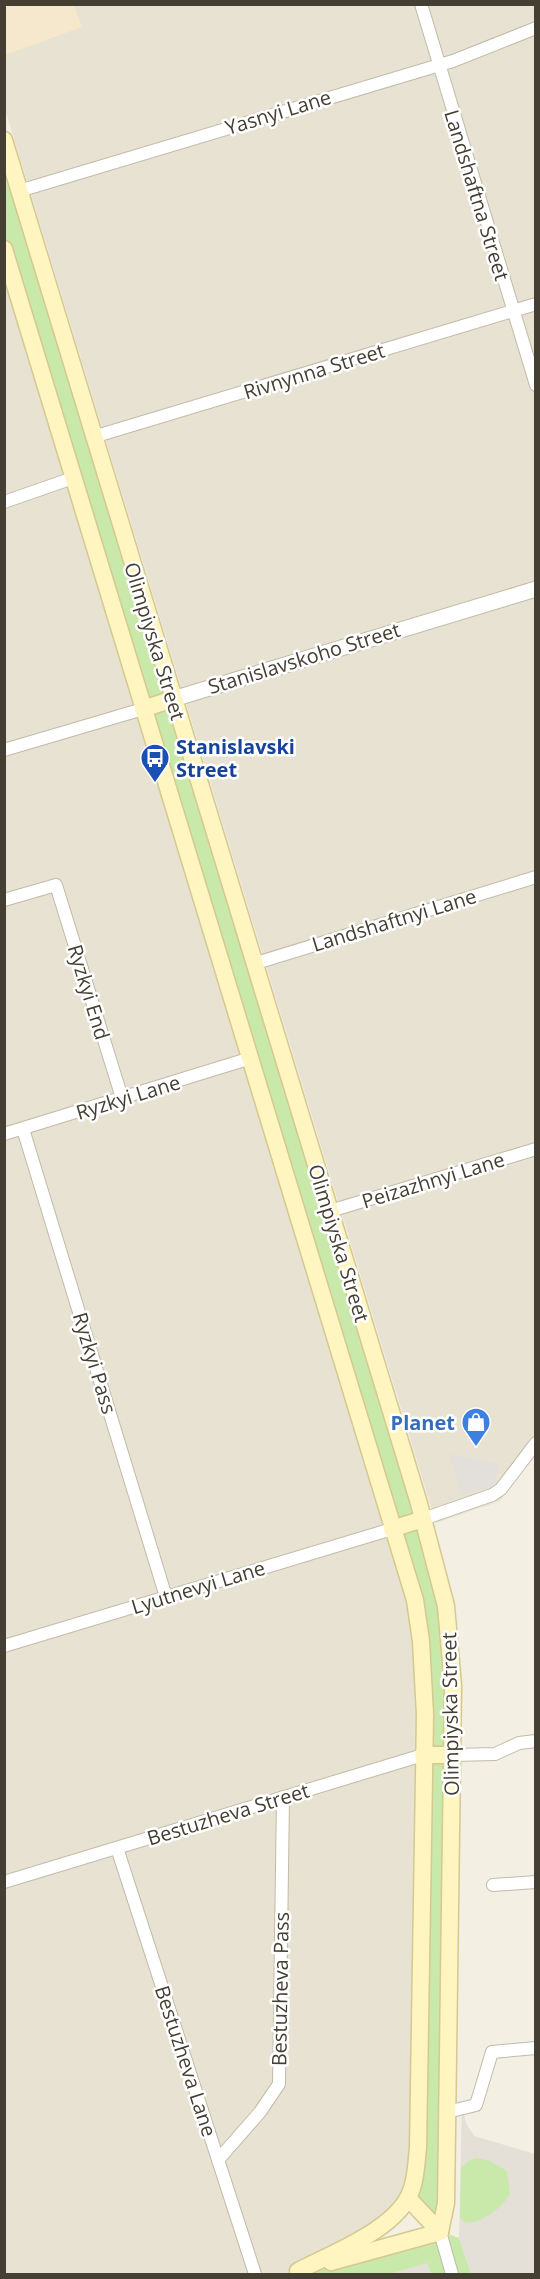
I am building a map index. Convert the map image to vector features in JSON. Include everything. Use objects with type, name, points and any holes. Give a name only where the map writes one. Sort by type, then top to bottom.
[{"type":"main road","name":"Olimpiyska Street","points":[[4,140],[423,1519],[443,1596],[451,1641],[453,1755],[446,2203],[440,2232]]},
{"type":"main road","name":"Olimpiyska Street","points":[[4,249],[251,1058],[419,1620],[424,1677],[418,2148],[413,2184],[408,2198]]},
{"type":"main road","name":"Stanislavskoho Street","points":[[143,709],[173,699]]},
{"type":"main road","points":[[392,1529],[423,1519]]},
{"type":"main road","name":"Bestuzheva Street","points":[[423,1755],[453,1755]]},
{"type":"main road","points":[[418,2148],[447,2148]]},
{"type":"main road","points":[[408,2198],[440,2232],[292,2273],[383,2224],[408,2198]]},
{"type":"street","name":"Landshaftna Street","points":[[421,4],[536,386]]},
{"type":"street","name":"Yasnyi Lane","points":[[19,191],[438,66],[536,28]]},
{"type":"street","name":"Rivnynna Street","points":[[93,437],[536,304]]},
{"type":"street","points":[[4,502],[74,478]]},
{"type":"street","name":"Stanislavskoho Street","points":[[173,699],[536,589]]},
{"type":"street","name":"Stanislavskoho Street","points":[[4,750],[143,709]]},
{"type":"street","name":"Landshaftnyi Lane","points":[[253,964],[536,877]]},
{"type":"street","name":"Ryzkyi End","points":[[4,900],[56,885],[123,1098]]},
{"type":"street","name":"Ryzkyi Lane","points":[[4,1134],[251,1058]]},
{"type":"street","name":"Ryzkyi Pass","points":[[23,1129],[166,1597]]},
{"type":"street","name":"Peizazhnyi Lane","points":[[330,1211],[536,1149]]},
{"type":"street","points":[[423,1519],[492,1496],[501,1490],[536,1443]]},
{"type":"street","name":"Lyutnevyi Lane","points":[[4,1646],[392,1529]]},
{"type":"street","points":[[453,1755],[495,1754],[519,1743],[536,1741]]},
{"type":"street","name":"Bestuzheva Street","points":[[4,1882],[423,1755]]},
{"type":"street","name":"Bestuzheva Pass","points":[[218,2160],[260,2112],[279,2084],[283,1797]]},
{"type":"street","name":"Bestuzheva Lane","points":[[117,1848],[255,2274]]},
{"type":"street","points":[[493,1885],[536,1882]]},
{"type":"street","points":[[447,2112],[476,2105],[492,2052],[536,2049]]},
{"type":"street","points":[[440,2232],[452,2274]]},
{"type":"shaded area","points":[[4,5],[535,5],[535,1452],[500,1501],[436,1523],[5,109]]},
{"type":"shaded area","points":[[4,5],[74,5],[82,27],[5,55]]},
{"type":"shaded area","points":[[4,250],[419,1621],[418,2148],[398,2211],[288,2274],[5,2274]]},
{"type":"shaded area","points":[[449,1454],[499,1464],[493,1486],[462,1495]]},
{"type":"shaded area","points":[[462,2104],[466,2123],[474,2136],[535,2154],[535,2274],[471,2274],[459,2238]]},
{"type":"shaded area","points":[[427,2262],[431,2274],[389,2274]]},
{"type":"green space","points":[[4,140],[446,1606],[440,2231],[408,2198],[413,2184],[421,1641],[5,249]]},
{"type":"green space","points":[[477,2158],[490,2161],[507,2171],[510,2193],[490,2214],[476,2221],[464,2222],[460,2217],[461,2168],[470,2160]]},
{"type":"green space","points":[[440,2231],[459,2238],[471,2274],[431,2274],[427,2263],[389,2274],[286,2274]]},
{"type":"place","name":"Stanislavski Street","points":[[155,784]]},
{"type":"place","name":"Planet","points":[[476,1448]]}]
